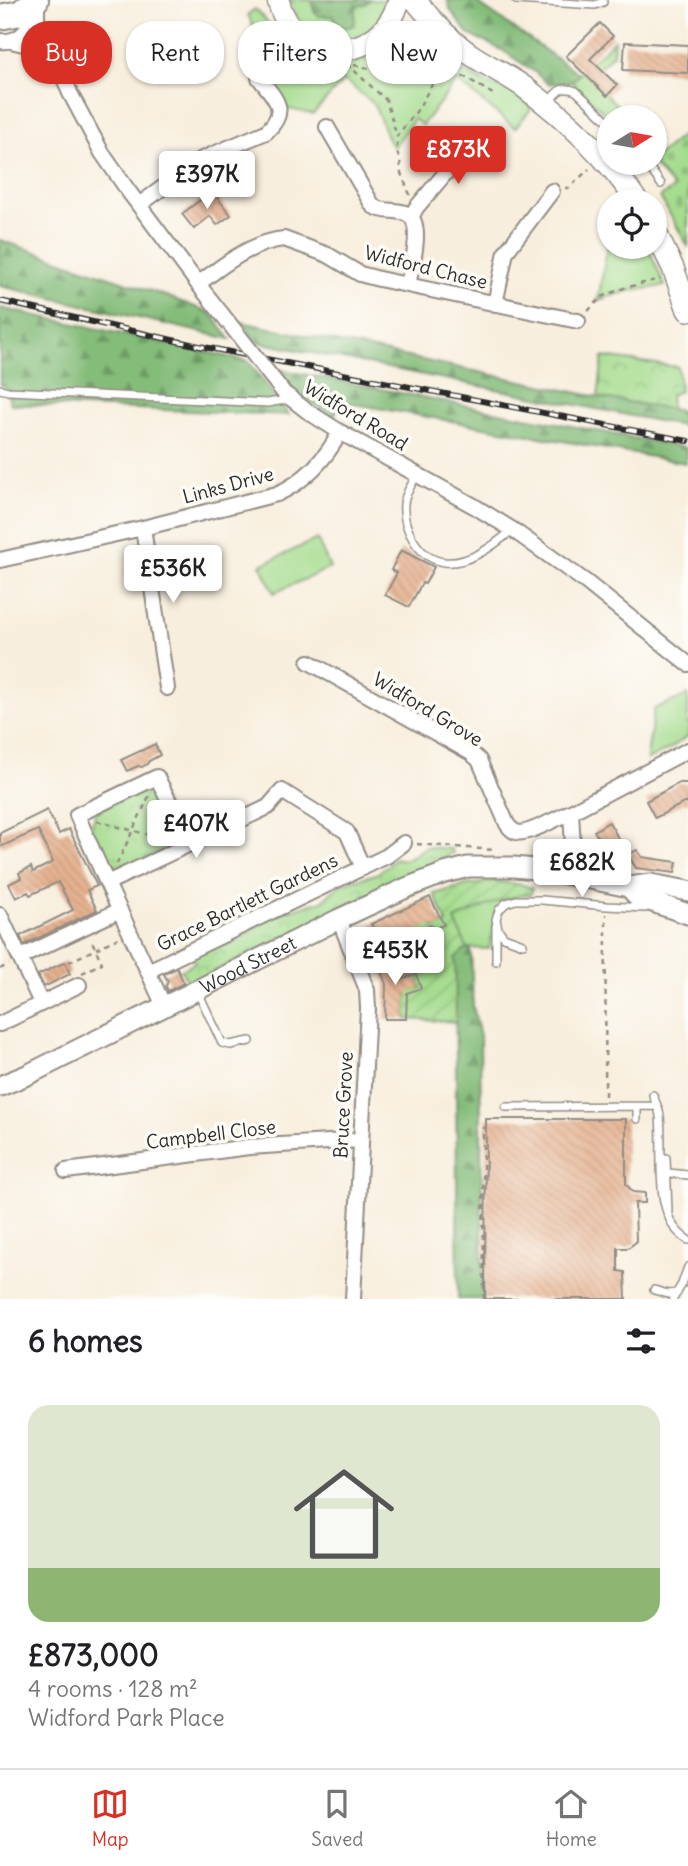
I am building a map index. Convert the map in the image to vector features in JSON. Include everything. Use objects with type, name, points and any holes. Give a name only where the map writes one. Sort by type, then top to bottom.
[{"type":"highway","points":[[0,17],[20,13],[37,3]]},
{"type":"main road","points":[[260,0],[281,9],[300,37],[318,47],[346,50],[366,44]]},
{"type":"main road","points":[[390,21],[399,0]]},
{"type":"main road","points":[[415,0],[442,32],[547,105],[597,152]]},
{"type":"main road","points":[[462,52],[472,55]]},
{"type":"main road","points":[[617,175],[628,189]]},
{"type":"main road","points":[[667,256],[688,310]]},
{"type":"main road","name":"Wood Street","points":[[0,1086],[339,919],[444,873],[468,867],[504,866],[546,870],[629,887],[650,884],[688,891]]},
{"type":"main road","name":"Wood Street","points":[[629,887],[638,897],[681,911]]},
{"type":"street","name":"Widford Road","points":[[6,41],[22,36],[32,22],[37,3]]},
{"type":"street","name":"Widford Road","points":[[37,3],[38,21]]},
{"type":"street","name":"Widford Road","points":[[66,84],[102,153],[198,284],[287,396],[340,432],[512,530],[586,582],[688,664]]},
{"type":"street","points":[[139,205],[202,159],[266,132],[273,126],[279,111],[278,103],[264,84]]},
{"type":"street","points":[[327,127],[373,206],[380,211],[414,212]]},
{"type":"street","points":[[408,285],[416,243],[414,212],[459,157]]},
{"type":"street","points":[[495,304],[506,252],[552,191]]},
{"type":"street","name":"Widford Chase","points":[[198,284],[228,260],[243,252],[284,239],[328,255],[360,274],[578,321]]},
{"type":"street","name":"Links Drive","points":[[0,560],[256,500],[291,488],[316,466],[340,432]]},
{"type":"street","points":[[143,527],[167,688]]},
{"type":"street","name":"Widford Grove","points":[[309,662],[479,760],[507,824],[516,833],[530,831],[571,812]]},
{"type":"street","points":[[573,847],[571,812],[686,751]]},
{"type":"street","points":[[77,815],[157,777],[190,844]]},
{"type":"street","name":"Grace Bartlett Gardens","points":[[107,883],[268,807],[282,791],[347,832],[363,868]]},
{"type":"street","name":"Grace Bartlett Gardens","points":[[77,815],[164,1006]]},
{"type":"street","name":"Grace Bartlett Gardens","points":[[148,971],[387,856],[404,843]]},
{"type":"street","points":[[21,957],[120,910]]},
{"type":"street","points":[[0,915],[41,1003]]},
{"type":"street","name":"Bruce Grove","points":[[339,919],[367,990],[368,1008],[353,1299]]},
{"type":"street","points":[[0,1024],[41,1003],[77,980]]},
{"type":"street","name":"Campbell Close","points":[[66,1171],[249,1147],[360,1140]]},
{"type":"lane","points":[[516,0],[595,5],[603,0]]},
{"type":"lane","points":[[547,105],[562,88],[576,92],[597,111]]},
{"type":"lane","points":[[655,175],[661,184]]},
{"type":"lane","points":[[3,391],[268,403],[287,396]]},
{"type":"lane","points":[[417,474],[404,502],[406,522],[414,542],[424,553],[443,562],[461,560],[486,551],[512,530]]},
{"type":"lane","points":[[496,961],[496,919],[499,910],[506,903],[524,899],[681,911]]},
{"type":"lane","points":[[496,919],[498,929],[504,937],[523,944]]},
{"type":"lane","points":[[197,990],[222,1043],[230,1045],[250,1041]]},
{"type":"lane","points":[[653,1095],[659,1109],[668,1173],[668,1220]]},
{"type":"lane","points":[[506,1107],[659,1109]]},
{"type":"lane","points":[[637,1107],[637,1119]]},
{"type":"lane","points":[[659,1109],[663,1204],[668,1220],[688,1241]]},
{"type":"lane","points":[[668,1173],[688,1175]]},
{"type":"lane","points":[[654,1290],[675,1296],[685,1285],[688,1267]]},
{"type":"path","points":[[366,68],[345,63],[366,82]]},
{"type":"path","points":[[462,75],[496,96]]},
{"type":"path","points":[[368,84],[386,100],[397,136],[401,173],[414,212]]},
{"type":"path","points":[[397,136],[432,84]]},
{"type":"path","points":[[552,191],[569,188],[597,160]]},
{"type":"path","points":[[578,321],[602,297],[624,288],[665,278]]},
{"type":"path","points":[[107,883],[157,777]]},
{"type":"path","points":[[77,815],[190,844]]},
{"type":"path","points":[[605,1107],[606,914]]},
{"type":"path","points":[[77,980],[102,963],[85,926]]},
{"type":"path","points":[[69,962],[130,932]]},
{"type":"path","points":[[484,1299],[483,1128],[486,1128]]},
{"type":"green space","points":[[290,0],[389,0],[379,21],[366,21],[366,32],[352,38],[352,21],[300,21]]},
{"type":"green space","points":[[312,0],[370,0],[357,6],[352,26],[352,21],[336,21],[333,16],[319,16],[314,12]]},
{"type":"green space","points":[[447,0],[473,0],[579,74],[571,82],[548,84],[502,50],[468,34],[462,21],[458,21]]},
{"type":"green space","points":[[255,9],[266,21],[251,21],[248,14]]},
{"type":"green space","points":[[614,40],[613,54],[589,78],[617,105],[597,106],[571,82]]},
{"type":"green space","points":[[366,59],[366,84],[455,84],[422,125],[414,119],[394,147],[389,142],[374,104],[349,84],[352,84],[352,63]]},
{"type":"green space","points":[[462,72],[508,90],[532,108],[515,128],[461,84]]},
{"type":"green space","points":[[275,84],[340,84],[313,114],[284,108]]},
{"type":"green space","points":[[688,133],[688,246],[667,209],[667,192],[674,188],[663,175],[667,175],[667,148]]},
{"type":"green space","points":[[0,240],[211,313],[230,339],[0,286]]},
{"type":"green space","points":[[605,259],[653,259],[665,286],[629,291],[598,300]]},
{"type":"green space","points":[[0,308],[248,361],[289,415],[11,404],[4,386],[0,384]]},
{"type":"green space","points":[[241,322],[598,397],[688,412],[688,427],[257,342]]},
{"type":"green space","points":[[603,357],[678,367],[680,391],[670,395],[671,409],[598,397]]},
{"type":"green space","points":[[277,369],[686,448],[686,463],[344,402],[333,417],[293,390]]},
{"type":"green space","points":[[317,539],[330,568],[274,593],[261,565]]},
{"type":"green space","points":[[688,695],[688,736],[648,760],[654,709]]},
{"type":"green space","points":[[142,789],[160,795],[177,829],[168,848],[124,869],[105,862],[90,831],[96,811]]},
{"type":"green space","points":[[426,847],[451,849],[453,853],[189,984],[181,970],[195,962],[191,954],[234,943],[273,915],[322,901],[341,884],[376,874],[395,858],[408,859]]},
{"type":"green space","points":[[495,881],[524,885],[532,888],[531,894],[501,900],[455,920],[467,948],[455,958],[456,1022],[406,1019],[407,991],[421,988],[416,974],[397,981],[383,946],[431,923],[434,928],[447,923],[434,894]]},
{"type":"green space","points":[[513,896],[516,900],[506,903],[496,919],[489,949],[467,948],[454,920]]},
{"type":"green space","points":[[467,948],[471,949],[473,1007],[480,1036],[483,1299],[458,1299],[455,957]]},
{"type":"building","points":[[600,23],[613,36],[590,59],[617,85],[607,96],[566,56]]},
{"type":"building","points":[[625,42],[688,45],[688,73],[623,70]]},
{"type":"building","points":[[212,191],[231,215],[217,225],[210,216],[194,229],[182,214]]},
{"type":"building","points":[[401,550],[434,567],[409,607],[385,595],[397,573],[391,570]]},
{"type":"building","points":[[155,744],[160,755],[142,767],[127,771],[121,760]]},
{"type":"building","points":[[679,783],[688,783],[688,803],[655,818],[646,801]]},
{"type":"building","points":[[47,810],[59,834],[69,829],[97,886],[87,890],[97,910],[24,945],[20,936],[73,910],[58,882],[30,895],[28,892],[16,898],[9,884],[21,878],[19,873],[31,867],[33,872],[53,862],[38,830],[0,847],[0,833]]},
{"type":"building","points":[[609,822],[625,850],[611,858],[594,831]]},
{"type":"building","points":[[637,850],[642,857],[677,862],[675,873],[636,868],[628,855]]},
{"type":"building","points":[[430,897],[444,925],[434,928],[431,925],[383,946],[371,924]]},
{"type":"building","points":[[383,946],[397,981],[416,974],[421,988],[407,993],[406,1019],[385,1019],[386,984],[372,949]]},
{"type":"building","points":[[65,962],[70,974],[44,987],[38,975]]},
{"type":"building","points":[[177,968],[184,983],[168,991],[168,981],[164,974]]},
{"type":"building","points":[[486,1119],[626,1119],[626,1184],[633,1192],[645,1193],[645,1203],[635,1203],[636,1242],[628,1248],[618,1248],[618,1271],[625,1272],[626,1299],[485,1299]]},
{"type":"railway","points":[[0,301],[199,346],[688,441]]}]
